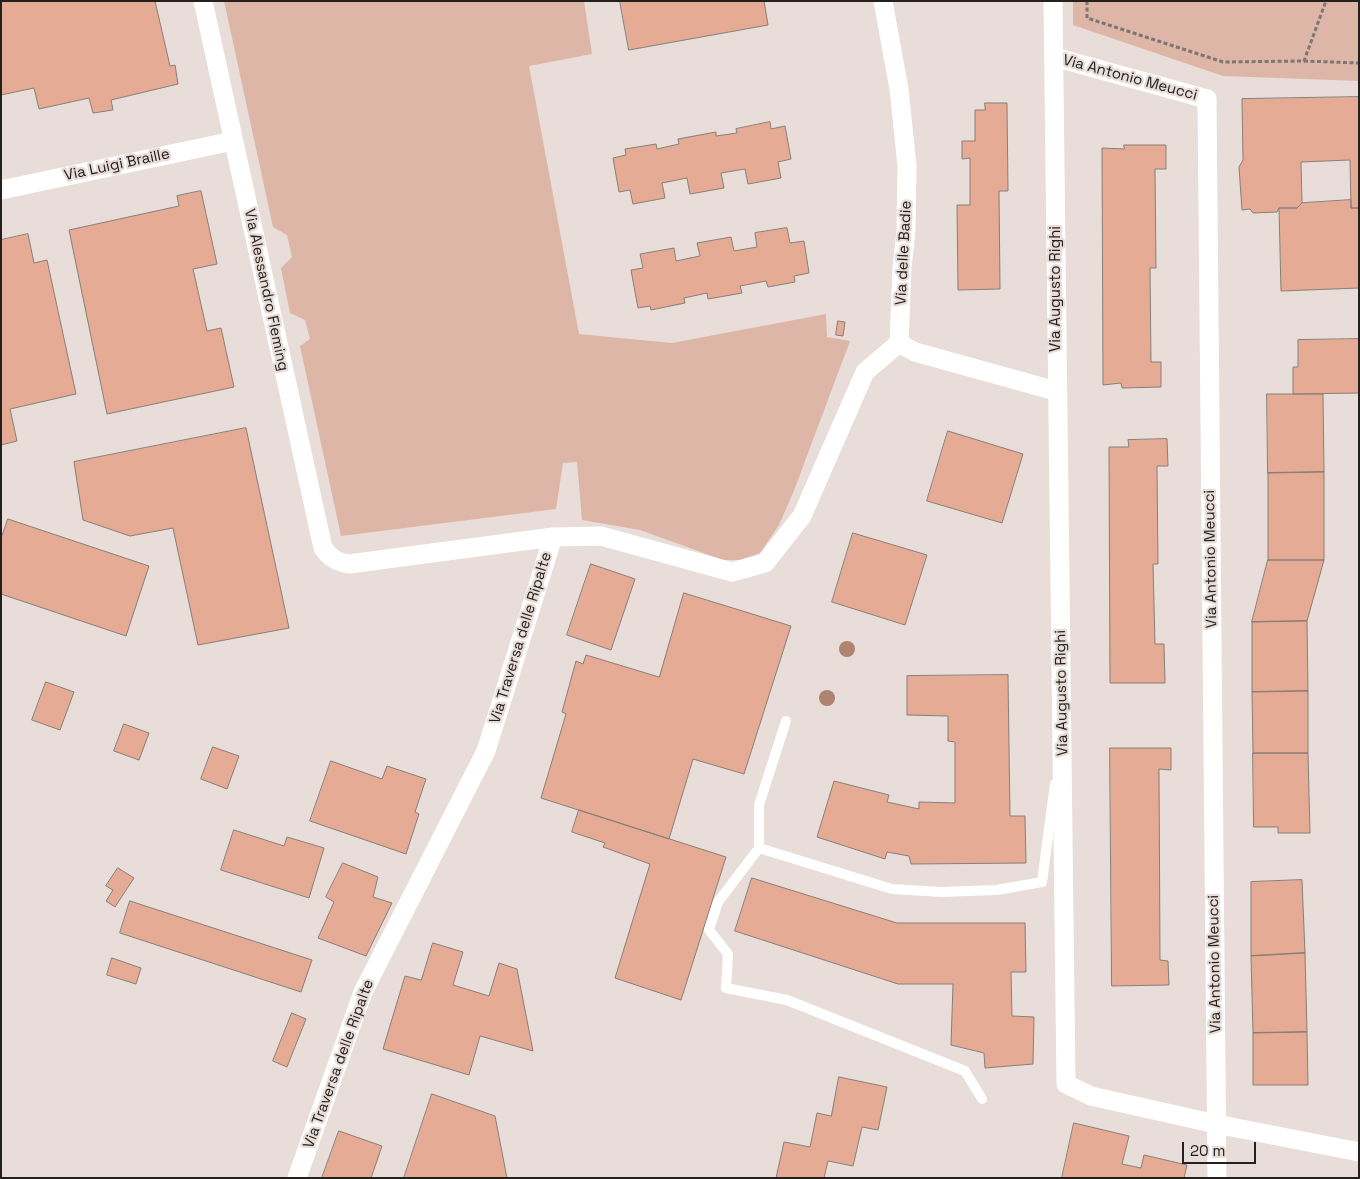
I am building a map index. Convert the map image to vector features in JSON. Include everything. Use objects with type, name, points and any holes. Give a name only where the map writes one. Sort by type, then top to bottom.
[{"type":"street","name":"Via Alessandro Fleming","points":[[203,1],[323,548],[328,556],[338,562],[349,564],[553,538]]},
{"type":"street","name":"Via delle Badie","points":[[883,1],[899,89],[907,166],[906,230],[902,268],[899,343]]},
{"type":"street","name":"Via Augusto Righi","points":[[1053,1],[1056,391],[1063,726],[1066,1084],[1091,1096],[1216,1124],[1359,1152]]},
{"type":"street","name":"Via Antonio Meucci","points":[[1054,57],[1207,99],[1217,1178]]},
{"type":"street","name":"Via Luigi Braille","points":[[1,190],[233,141]]},
{"type":"street","points":[[899,343],[915,352],[1056,391]]},
{"type":"street","name":"Via Traversa delle Ripalte","points":[[297,1178],[363,992],[486,750],[553,538],[601,536],[732,572],[765,563],[802,516],[865,372],[899,343]]},
{"type":"lane","points":[[786,721],[759,805],[759,848],[718,902],[709,930],[728,954],[726,988],[787,1000],[965,1071],[982,1099]]},
{"type":"lane","points":[[759,848],[892,889],[941,892],[997,890],[1042,882],[1063,726]]},
{"type":"path","points":[[1087,1],[1087,18],[1223,62],[1304,61],[1359,63]]},
{"type":"path","points":[[1304,61],[1326,1]]},
{"type":"shaded area","points":[[224,1],[584,1],[592,54],[529,66],[579,334],[672,343],[826,314],[827,337],[850,341],[793,493],[779,525],[760,553],[740,560],[723,560],[640,530],[582,520],[577,462],[563,463],[556,509],[341,536],[300,346],[310,339],[305,320],[290,313],[281,268],[292,257],[287,235],[273,227]]},
{"type":"shaded area","points":[[1073,1],[1359,1],[1359,81],[1223,76],[1073,25]]},
{"type":"building","points":[[1,1],[155,1],[170,66],[175,65],[178,84],[111,100],[113,110],[93,113],[89,98],[39,109],[34,88],[1,95]]},
{"type":"building","points":[[620,1],[764,1],[768,25],[629,50]]},
{"type":"building","points":[[1359,97],[1359,208],[1351,208],[1350,160],[1301,162],[1302,203],[1297,208],[1279,208],[1277,212],[1253,213],[1250,209],[1242,210],[1239,167],[1243,160],[1242,99]]},
{"type":"building","points":[[985,103],[1007,103],[1008,191],[999,191],[1000,289],[958,290],[957,205],[970,205],[970,158],[962,159],[962,141],[975,141],[975,110],[985,110]]},
{"type":"building","points":[[770,122],[771,129],[785,126],[791,159],[778,162],[781,178],[748,184],[745,169],[721,173],[724,188],[690,194],[687,178],[662,183],[665,198],[633,204],[630,190],[619,192],[613,158],[626,155],[625,149],[656,144],[657,149],[679,144],[678,139],[716,132],[716,136],[737,133],[736,129]]},
{"type":"building","points":[[1124,145],[1166,145],[1166,169],[1155,169],[1156,268],[1150,268],[1151,362],[1161,362],[1161,387],[1122,388],[1121,383],[1103,385],[1102,148],[1124,149]]},
{"type":"building","points":[[201,191],[217,264],[193,269],[207,331],[221,328],[234,387],[107,414],[69,230],[179,206],[177,196]]},
{"type":"building","points":[[1351,200],[1351,208],[1359,208],[1359,288],[1281,291],[1279,208],[1297,208],[1302,203]]},
{"type":"building","points":[[787,228],[790,243],[804,241],[809,273],[794,276],[795,282],[768,287],[766,281],[740,286],[742,293],[708,299],[707,293],[684,298],[685,303],[651,310],[650,306],[638,308],[631,270],[643,268],[640,254],[674,248],[676,261],[700,256],[697,243],[731,237],[734,251],[757,247],[755,233]]},
{"type":"building","points":[[28,234],[34,263],[47,260],[76,394],[10,409],[17,441],[1,445],[1,240]]},
{"type":"building","points":[[838,321],[845,322],[843,336],[836,335]]},
{"type":"building","points":[[1359,339],[1359,393],[1293,394],[1293,367],[1298,367],[1298,340]]},
{"type":"building","points":[[1267,394],[1323,394],[1324,472],[1268,473]]},
{"type":"building","points":[[246,428],[289,628],[198,645],[173,528],[130,536],[83,520],[74,462]]},
{"type":"building","points":[[948,431],[1023,454],[1002,523],[927,501]]},
{"type":"building","points":[[1167,439],[1168,466],[1157,466],[1158,564],[1153,564],[1155,644],[1164,644],[1165,683],[1110,683],[1109,447],[1129,447],[1128,440]]},
{"type":"building","points":[[1324,472],[1324,560],[1268,560],[1268,473]]},
{"type":"building","points":[[8,519],[149,566],[126,636],[1,594],[1,539]]},
{"type":"building","points":[[853,533],[927,555],[905,625],[832,602]]},
{"type":"building","points":[[1268,560],[1324,560],[1307,621],[1252,622]]},
{"type":"building","points":[[591,564],[635,579],[611,650],[567,635]]},
{"type":"building","points":[[684,593],[791,626],[744,774],[693,759],[669,839],[541,798],[566,714],[562,712],[576,661],[583,664],[586,655],[659,677]]},
{"type":"building","points":[[1307,621],[1308,691],[1252,692],[1252,622]]},
{"type":"building","points":[[1008,675],[1010,816],[1025,816],[1026,863],[911,864],[909,856],[887,852],[885,859],[817,837],[834,781],[889,795],[887,802],[919,809],[919,802],[955,803],[955,742],[948,741],[948,716],[907,715],[907,676]]},
{"type":"building","points":[[46,682],[74,692],[60,730],[32,720]]},
{"type":"building","points":[[1308,691],[1308,753],[1253,753],[1252,692]]},
{"type":"building","points":[[124,724],[149,733],[139,760],[114,751]]},
{"type":"building","points":[[213,747],[239,756],[227,789],[201,779]]},
{"type":"building","points":[[1110,748],[1171,748],[1171,770],[1159,769],[1160,960],[1168,961],[1169,985],[1112,986]]},
{"type":"building","points":[[1253,753],[1308,753],[1310,833],[1278,833],[1278,827],[1254,827]]},
{"type":"building","points":[[331,761],[382,779],[387,766],[426,779],[415,812],[419,814],[406,854],[310,821]]},
{"type":"building","points":[[579,810],[726,857],[681,1000],[615,978],[650,864],[603,847],[605,843],[572,832]]},
{"type":"building","points":[[234,830],[284,846],[287,837],[324,848],[309,898],[221,870]]},
{"type":"building","points":[[343,863],[378,877],[373,897],[392,903],[366,956],[318,938],[334,902],[326,897]]},
{"type":"building","points":[[118,868],[134,878],[115,907],[106,901],[113,890],[106,886]]},
{"type":"building","points":[[752,878],[897,923],[1025,923],[1026,972],[1011,972],[1012,1016],[1034,1017],[1033,1064],[985,1068],[984,1053],[951,1045],[953,984],[898,984],[735,931]]},
{"type":"building","points":[[1302,880],[1305,953],[1251,956],[1251,882]]},
{"type":"building","points":[[130,901],[312,960],[301,992],[120,933]]},
{"type":"building","points":[[433,943],[463,952],[453,985],[489,996],[499,963],[517,969],[533,1051],[480,1036],[469,1075],[383,1049],[405,976],[421,980]]},
{"type":"building","points":[[1305,953],[1307,1032],[1253,1033],[1251,956]]},
{"type":"building","points":[[112,958],[141,968],[136,984],[107,975]]},
{"type":"building","points":[[292,1013],[306,1019],[287,1067],[273,1061]]},
{"type":"building","points":[[1307,1032],[1308,1085],[1253,1085],[1253,1033]]},
{"type":"building","points":[[839,1077],[887,1087],[878,1130],[862,1127],[853,1166],[828,1161],[824,1178],[776,1178],[784,1142],[810,1147],[817,1113],[831,1116]]},
{"type":"building","points":[[432,1094],[495,1116],[507,1178],[404,1178]]},
{"type":"building","points":[[1074,1123],[1129,1136],[1122,1164],[1141,1168],[1144,1155],[1187,1165],[1184,1178],[1062,1178]]},
{"type":"building","points":[[339,1131],[382,1146],[371,1178],[322,1178]]}]
